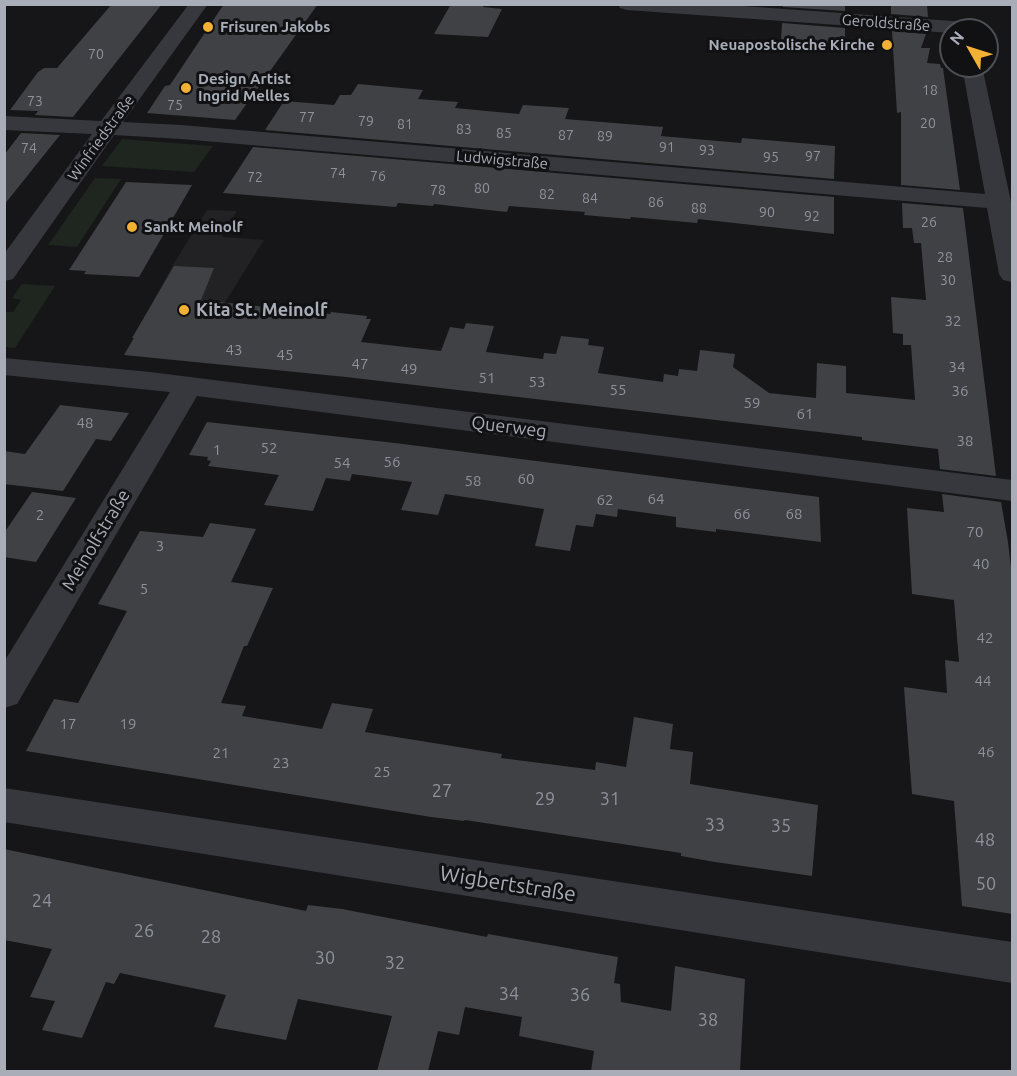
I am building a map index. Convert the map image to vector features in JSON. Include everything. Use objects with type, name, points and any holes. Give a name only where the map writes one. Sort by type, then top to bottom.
[{"type":"street","name":"Winfriedstraße","points":[[4,273],[199,4]]},
{"type":"street","name":"Geroldstraße","points":[[627,4],[939,22]]},
{"type":"street","points":[[974,78],[1012,274]]},
{"type":"street","name":"Ludwigstraße","points":[[4,123],[109,127],[999,202]]},
{"type":"street","name":"Querweg","points":[[4,366],[188,387],[1012,491]]},
{"type":"street","name":"Meinolfstraße","points":[[4,694],[188,387]]},
{"type":"street","name":"Wigbertstraße","points":[[4,805],[1012,963]]},
{"type":"shaded area","points":[[122,139],[213,146],[194,172],[102,166]]},
{"type":"shaded area","points":[[95,178],[121,179],[77,247],[48,245]]},
{"type":"shaded area","name":"Kita St. Meinolf","points":[[207,210],[237,211],[222,237],[264,240],[189,360],[124,355],[173,265]]},
{"type":"shaded area","points":[[22,284],[55,286],[15,348],[5,347],[5,312],[13,312],[21,300],[12,298]]},
{"type":"building","points":[[112,4],[162,4],[73,117],[35,115],[38,111],[10,110],[38,72],[44,68],[57,68]]},
{"type":"building","points":[[224,4],[318,4],[235,120],[147,113],[165,86],[170,85]]},
{"type":"building","points":[[451,4],[485,4],[483,7],[502,9],[488,37],[434,34]]},
{"type":"building","points":[[783,4],[845,4],[845,11],[783,7]]},
{"type":"building","points":[[891,4],[927,4],[928,17],[891,14]]},
{"type":"building","points":[[782,23],[845,28],[845,46],[781,41]]},
{"type":"building","points":[[892,31],[926,34],[921,48],[930,48],[927,63],[939,64],[939,78],[944,78],[960,190],[901,185],[901,112],[897,113]]},
{"type":"building","points":[[358,84],[423,90],[418,99],[458,102],[455,108],[519,114],[523,105],[569,108],[565,119],[663,127],[661,136],[741,143],[742,138],[835,146],[834,179],[265,130],[284,101],[334,105],[340,95],[351,95]]},
{"type":"building","points":[[21,133],[60,135],[4,205],[4,155]]},
{"type":"building","points":[[253,147],[834,197],[834,234],[698,219],[697,223],[631,217],[630,219],[584,215],[585,212],[509,206],[507,212],[434,204],[433,206],[398,203],[396,207],[223,193]]},
{"type":"building","name":"Sankt Meinolf","points":[[126,182],[192,185],[139,277],[84,274],[86,271],[69,270]]},
{"type":"building","points":[[902,203],[963,208],[996,476],[940,469],[938,449],[862,440],[862,437],[346,377],[124,355],[174,266],[214,268],[201,300],[367,316],[366,319],[371,319],[361,342],[441,351],[450,327],[464,329],[466,323],[494,326],[486,352],[543,359],[544,353],[556,354],[561,336],[589,339],[588,345],[604,347],[598,373],[663,382],[664,374],[678,376],[679,369],[697,371],[700,350],[735,354],[733,367],[769,393],[816,398],[817,363],[846,366],[846,393],[915,400],[911,345],[903,345],[903,334],[893,333],[891,297],[926,300],[921,243],[914,243],[912,228],[903,228]]},
{"type":"building","points":[[60,405],[129,413],[111,441],[96,439],[63,491],[4,484],[4,451],[25,454]]},
{"type":"building","points":[[207,422],[395,443],[819,497],[821,542],[716,529],[716,532],[676,527],[676,517],[618,509],[617,517],[596,514],[593,527],[576,525],[570,551],[535,546],[544,509],[445,494],[438,515],[401,510],[412,482],[352,474],[350,481],[326,478],[313,511],[264,505],[279,475],[208,466],[211,461],[207,460],[208,457],[189,455]]},
{"type":"building","points":[[32,492],[76,498],[36,562],[4,557],[4,533]]},
{"type":"building","points":[[942,494],[1001,502],[1008,542],[1012,576],[1012,914],[962,906],[954,801],[912,794],[904,687],[947,693],[945,660],[959,662],[954,600],[912,594],[907,508],[944,512]]},
{"type":"building","points":[[210,523],[256,529],[231,582],[273,588],[247,646],[244,646],[221,703],[246,706],[242,716],[322,729],[332,703],[373,709],[365,732],[502,754],[501,758],[595,770],[596,762],[626,767],[634,717],[673,724],[670,749],[693,752],[690,784],[818,805],[812,876],[715,862],[681,856],[681,853],[465,820],[431,817],[26,751],[54,699],[78,703],[127,611],[98,604],[140,531],[203,537]]},
{"type":"building","points":[[4,849],[306,911],[308,905],[342,909],[487,937],[488,934],[618,957],[614,983],[620,984],[621,1002],[671,1011],[675,966],[745,979],[740,1071],[591,1071],[594,1051],[519,1036],[522,1017],[465,1007],[459,1035],[438,1031],[428,1071],[377,1071],[392,1016],[298,999],[286,1040],[214,1027],[226,995],[120,973],[114,984],[106,982],[82,1038],[42,1030],[55,1001],[30,997],[52,949],[4,940]]},
{"type":"place","name":"Frisuren Jakobs","points":[[208,27]]},
{"type":"place","name":"Neuapostolische Kirche","points":[[887,45]]},
{"type":"place","name":"Design Artist Ingrid Melles","points":[[186,88]]},
{"type":"place","name":"Sankt Meinolf","points":[[132,227]]},
{"type":"place","name":"Kita St. Meinolf","points":[[184,310]]}]
